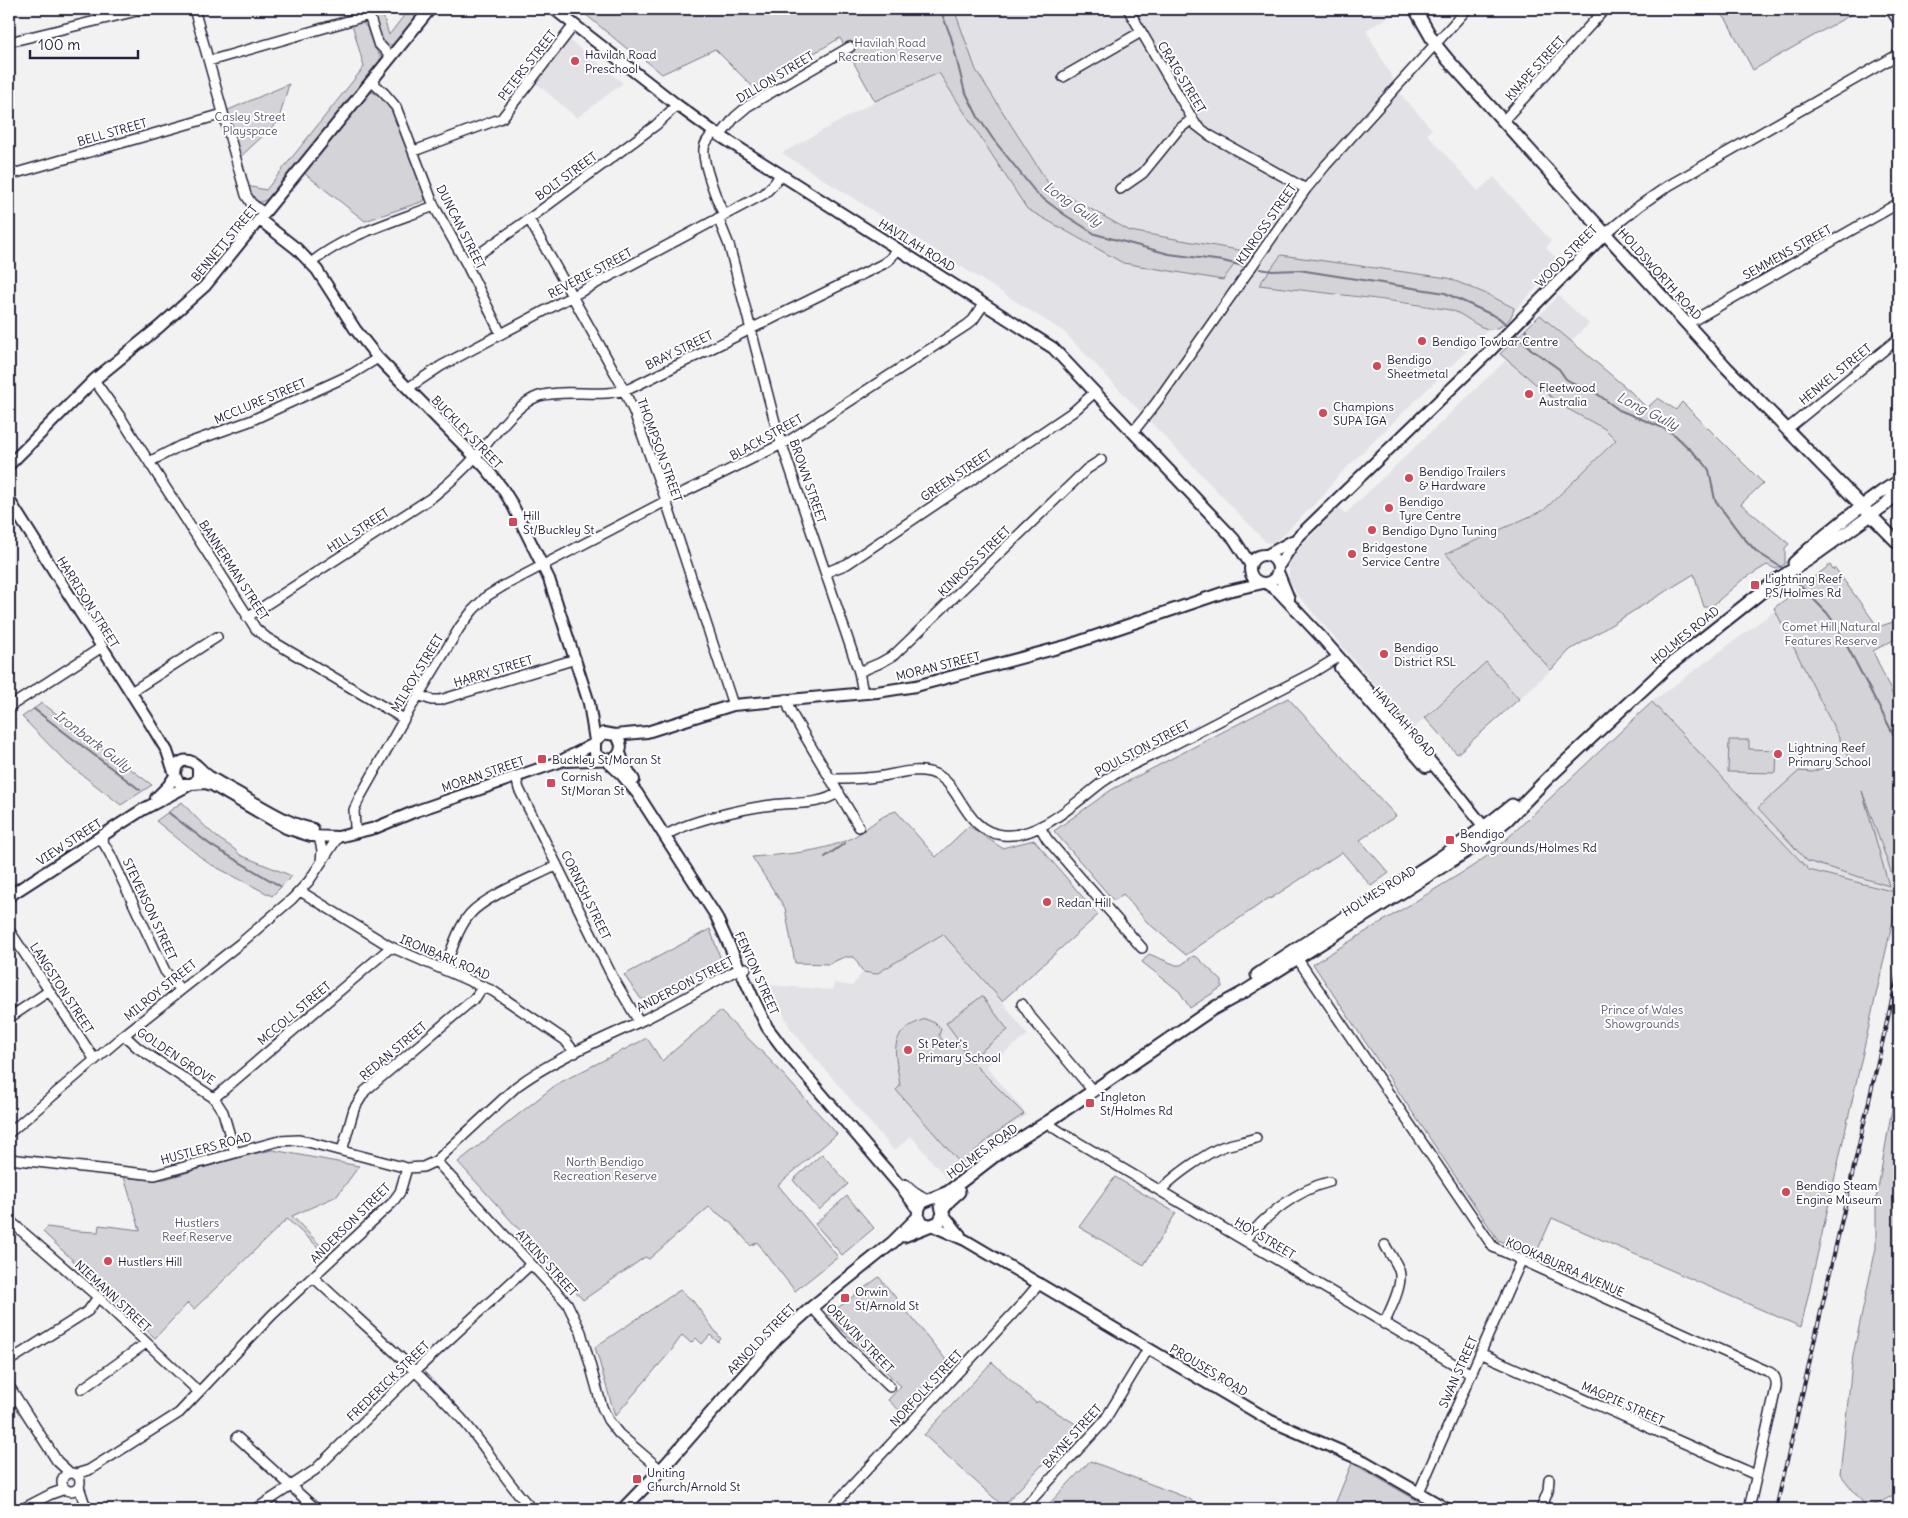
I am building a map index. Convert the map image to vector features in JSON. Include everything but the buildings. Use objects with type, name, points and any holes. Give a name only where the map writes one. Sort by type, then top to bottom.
[{"type":"main road","name":"HOLDSWORTH ROAD","points":[[1415,9],[1435,44],[1605,234],[1786,430],[1899,544]]},
{"type":"main road","name":"HOLMES ROAD","points":[[1786,573],[1821,537],[1862,506],[1899,482]]},
{"type":"main road","name":"HOLMES ROAD","points":[[928,1200],[948,1192],[1001,1151],[1049,1121],[1213,1009],[1241,987],[1441,858],[1484,833],[1547,779],[1648,683],[1723,621],[1786,573],[1871,515],[1899,491]]},
{"type":"main road","name":"HOLMES ROAD","points":[[943,1212],[949,1201],[958,1193],[1049,1121]]},
{"type":"main road","points":[[928,1200],[939,1204],[943,1212],[939,1222],[930,1225],[922,1222],[918,1214],[920,1204],[928,1200]]},
{"type":"main road","name":"ARNOLD STREET","points":[[623,1509],[661,1470],[766,1350],[812,1307],[893,1242],[918,1214]]},
{"type":"main road","name":"ARNOLD STREET","points":[[893,1242],[930,1225]]},
{"type":"main road","name":"ARNOLD STREET","points":[[633,1509],[661,1470]]},
{"type":"street","points":[[9,42],[112,13],[146,9]]},
{"type":"street","points":[[194,9],[246,195],[262,217]]},
{"type":"street","name":"BENNETT STREET","points":[[9,465],[94,380],[195,296],[262,217],[430,9]]},
{"type":"street","name":"HAVILAH ROAD","points":[[554,9],[676,105],[717,134],[1053,348],[1234,539],[1250,568]]},
{"type":"street","name":"CRAIG STREET","points":[[1128,9],[1192,119],[1209,135],[1306,189]]},
{"type":"street","name":"KINROSS STREET","points":[[1134,432],[1306,189],[1467,9]]},
{"type":"street","name":"KNAPE STREET","points":[[1504,121],[1606,9]]},
{"type":"street","points":[[1890,9],[1899,22]]},
{"type":"street","points":[[208,61],[368,12],[378,43],[391,57]]},
{"type":"street","name":"PETERS STREET","points":[[414,151],[502,118],[574,25]]},
{"type":"street","points":[[1064,77],[1141,32]]},
{"type":"street","name":"DILLON STREET","points":[[717,134],[748,106],[850,47]]},
{"type":"street","name":"WOOD STREET","points":[[1278,569],[1297,538],[1508,333],[1605,234],[1639,206],[1668,186],[1899,54]]},
{"type":"street","name":"DUNCAN STREET","points":[[371,81],[384,92],[396,107],[434,206],[466,263],[501,334]]},
{"type":"street","name":"BOLT STREET","points":[[466,263],[656,125],[676,105]]},
{"type":"street","name":"BELL STREET","points":[[9,174],[223,114]]},
{"type":"street","points":[[1120,190],[1143,173],[1178,130],[1192,119]]},
{"type":"street","name":"BROWN STREET","points":[[717,134],[705,144],[704,155],[782,444],[859,672],[863,693]]},
{"type":"street","name":"REVERIE STREET","points":[[408,388],[434,370],[767,192],[780,175]]},
{"type":"street","name":"SEMMENS STREET","points":[[1687,324],[1899,203]]},
{"type":"street","points":[[311,263],[332,248],[374,229],[434,206]]},
{"type":"street","name":"BUCKLEY STREET","points":[[262,217],[311,263],[326,281],[355,329],[378,358],[475,457],[494,478],[512,504],[542,565],[576,659],[589,704],[594,742]]},
{"type":"street","name":"THOMPSON STREET","points":[[529,219],[624,390],[642,433],[666,501],[733,705]]},
{"type":"street","name":"BRAY STREET","points":[[475,457],[516,412],[530,400],[561,393],[624,390],[883,264],[890,259],[897,249]]},
{"type":"street","name":"BLACK STREET","points":[[542,565],[782,444],[967,325],[973,320],[984,304]]},
{"type":"street","name":"HENKEL STREET","points":[[1786,430],[1899,338]]},
{"type":"street","name":"MCCLURE STREET","points":[[149,462],[180,446],[258,417],[352,374],[378,358]]},
{"type":"street","name":"BANNERMAN STREET","points":[[94,380],[256,628],[264,636],[404,719]]},
{"type":"street","name":"GREEN STREET","points":[[826,572],[847,564],[1074,411],[1096,392]]},
{"type":"street","name":"HILL STREET","points":[[248,617],[431,498],[475,457]]},
{"type":"street","name":"KINROSS STREET","points":[[859,672],[894,655],[1087,469],[1101,460]]},
{"type":"street","name":"HARRISON STREET","points":[[9,500],[167,750],[174,774]]},
{"type":"street","name":"WOOD STREET","points":[[1264,555],[1297,538]]},
{"type":"street","name":"HAVILAH ROAD","points":[[1234,539],[1264,555]]},
{"type":"street","points":[[1264,555],[1275,559],[1278,569],[1274,580],[1264,583],[1254,580],[1250,568],[1254,558],[1264,555]]},
{"type":"street","name":"MILROY STREET","points":[[355,827],[356,804],[418,695],[472,610],[497,590],[542,565]]},
{"type":"street","name":"MORAN STREET","points":[[1228,591],[1240,582],[1250,568]]},
{"type":"street","name":"HAVILAH ROAD","points":[[1278,569],[1291,605]]},
{"type":"street","name":"HAVILAH ROAD","points":[[1264,583],[1276,590],[1291,605],[1336,658],[1390,727],[1484,833]]},
{"type":"street","name":"MORAN STREET","points":[[612,733],[647,732],[733,705],[916,686],[1060,647],[1228,591],[1264,583]]},
{"type":"street","points":[[131,692],[217,637]]},
{"type":"street","points":[[9,707],[102,647]]},
{"type":"street","name":"POULSTON STREET","points":[[830,779],[869,778],[918,771],[930,772],[942,777],[972,819],[988,831],[1003,835],[1028,832],[1040,827],[1073,806],[1107,780],[1336,658]]},
{"type":"street","name":"HARRY STREET","points":[[418,695],[432,700],[440,700],[576,659]]},
{"type":"street","points":[[788,699],[789,708],[793,716],[859,827]]},
{"type":"street","name":"BUCKLEY STREET","points":[[589,704],[598,720],[612,733]]},
{"type":"street","name":"HARRISON STREET","points":[[147,718],[165,738],[174,752],[184,761]]},
{"type":"street","name":"MORAN STREET","points":[[621,750],[647,732]]},
{"type":"street","points":[[612,733],[620,740],[621,750],[614,759],[604,760],[595,753],[594,742],[600,734],[612,733]]},
{"type":"street","name":"MORAN STREET","points":[[324,835],[416,810],[516,777],[559,762],[594,742]]},
{"type":"street","name":"FENTON STREET","points":[[621,750],[624,764],[629,773],[719,921],[764,1009],[783,1041],[906,1186],[920,1198],[928,1200]]},
{"type":"street","name":"MORAN STREET","points":[[559,762],[604,760]]},
{"type":"street","name":"FENTON STREET","points":[[604,760],[632,786],[667,834]]},
{"type":"street","points":[[184,761],[192,762],[210,777],[284,819],[324,835],[286,828],[212,785],[205,783],[181,784],[174,774],[178,765],[184,761]]},
{"type":"street","points":[[190,785],[198,779],[198,767]]},
{"type":"street","name":"VIEW STREET","points":[[142,810],[162,793],[174,774]]},
{"type":"street","name":"CORNISH STREET","points":[[516,777],[519,789],[612,976],[639,1022]]},
{"type":"street","name":"VIEW STREET","points":[[9,896],[142,810],[190,785]]},
{"type":"street","points":[[667,834],[734,812],[774,804],[823,801],[838,792]]},
{"type":"street","name":"MORAN STREET","points":[[324,835],[338,837],[375,828],[416,810]]},
{"type":"street","points":[[1040,827],[1077,874],[1142,948]]},
{"type":"street","points":[[320,862],[324,835]]},
{"type":"street","name":"STEVENSON STREET","points":[[100,837],[110,854],[165,971],[180,990]]},
{"type":"street","name":"MILROY STREET","points":[[9,1133],[124,1035],[242,942],[300,891],[338,837]]},
{"type":"street","points":[[444,969],[465,920],[475,909],[486,901],[557,865]]},
{"type":"street","name":"IRONBARK ROAD","points":[[300,891],[391,947],[493,991],[565,1040],[575,1053]]},
{"type":"street","name":"LANGSTON STREET","points":[[9,930],[95,1060]]},
{"type":"street","name":"MCCOLL STREET","points":[[214,1098],[391,947]]},
{"type":"street","name":"KOOKABURRA AVENUE","points":[[1294,954],[1486,1240],[1497,1250],[1772,1373],[1776,1380],[1776,1388],[1749,1509]]},
{"type":"street","name":"FENTON STREET","points":[[743,969],[761,1014],[776,1040],[905,1192],[918,1214]]},
{"type":"street","name":"ANDERSON STREET","points":[[22,1509],[71,1482],[179,1412],[263,1324],[392,1203],[400,1192],[407,1168],[423,1168],[436,1161],[518,1086],[532,1076],[743,969]]},
{"type":"street","name":"REDAN STREET","points":[[342,1151],[354,1109],[365,1091],[476,997],[483,986]]},
{"type":"street","points":[[9,1018],[49,991]]},
{"type":"street","points":[[1022,1004],[1093,1091]]},
{"type":"street","name":"GOLDEN GROVE","points":[[124,1035],[138,1048],[214,1098],[223,1112],[235,1153]]},
{"type":"street","name":"HOY STREET","points":[[1049,1121],[1060,1131],[1471,1374]]},
{"type":"street","points":[[1161,1191],[1170,1180],[1215,1151],[1256,1138]]},
{"type":"street","name":"HUSTLERS ROAD","points":[[9,1159],[155,1175],[289,1140],[308,1142],[407,1168]]},
{"type":"street","name":"ATKINS STREET","points":[[436,1161],[558,1292],[574,1314],[582,1332],[602,1407],[608,1420],[619,1434],[661,1470]]},
{"type":"street","points":[[1245,1240],[1266,1217],[1308,1190],[1330,1182]]},
{"type":"street","name":"PROUSES ROAD","points":[[943,1212],[965,1240]]},
{"type":"street","name":"NIEMANN STREET","points":[[9,1220],[98,1297],[199,1392]]},
{"type":"street","name":"PROUSES ROAD","points":[[930,1225],[965,1240],[1271,1422],[1364,1461],[1447,1509]]},
{"type":"street","points":[[1384,1324],[1398,1287],[1400,1276],[1399,1270],[1385,1245]]},
{"type":"street","name":"SWAN STREET","points":[[1418,1492],[1521,1261]]},
{"type":"street","name":"FREDERICK STREET","points":[[256,1509],[315,1470],[414,1372],[532,1264]]},
{"type":"street","points":[[313,1277],[460,1418],[495,1465],[532,1509]]},
{"type":"street","name":"NORFOLK STREET","points":[[830,1509],[1039,1284]]},
{"type":"street","points":[[9,1361],[88,1311],[98,1297]]},
{"type":"street","name":"ORLWIN STREET","points":[[812,1307],[842,1342],[890,1387]]},
{"type":"street","points":[[82,1389],[146,1343]]},
{"type":"street","name":"BAYNE STREET","points":[[1023,1509],[1103,1423],[1148,1349]]},
{"type":"street","name":"MAGPIE STREET","points":[[1480,1353],[1756,1475]]},
{"type":"street","points":[[9,1386],[86,1506]]},
{"type":"street","points":[[237,1437],[316,1509]]},
{"type":"street","points":[[1541,1509],[1548,1492],[1549,1479]]},
{"type":"shaded area","points":[[954,9],[1403,9],[1366,30],[1402,96],[1432,129],[1427,134],[1478,191],[1494,177],[1551,241],[1546,248],[1561,262],[1514,311],[1514,308],[1489,295],[1280,255],[1260,285],[1453,310],[1488,330],[1335,479],[1325,494],[1281,537],[1272,543],[1266,542],[1064,332],[782,153],[874,102],[939,72],[1027,209],[1223,280],[1244,251],[1130,231],[1050,186],[976,70]]},
{"type":"shaded area","name":"Havilah Road Preschool","points":[[569,40],[623,83],[577,118],[536,83]]},
{"type":"shaded area","points":[[1558,295],[1589,324],[1570,342],[1540,315]]},
{"type":"shaded area","points":[[1507,359],[1562,406],[1605,429],[1616,440],[1544,510],[1446,554],[1551,670],[1519,699],[1486,662],[1413,729],[1297,594],[1289,581],[1289,565],[1286,562],[1339,507],[1345,514]]},
{"type":"shaded area","name":"Lightning Reef Primary School","points":[[1775,612],[1859,760],[1897,892],[1809,870],[1652,702]]},
{"type":"shaded area","name":"St Peter's Primary School","points":[[943,934],[1002,1001],[1028,1035],[986,1066],[1027,1115],[995,1136],[946,1178],[911,1136],[894,1151],[790,1028],[770,985],[832,990],[834,983],[852,986],[863,972],[876,974]]},
{"type":"green space","points":[[373,9],[381,9],[389,35],[409,9],[423,9],[395,44],[390,45],[385,43],[379,33]]},
{"type":"green space","name":"Havilah Road Recreation Reserve","points":[[579,9],[954,9],[976,70],[1050,186],[1130,231],[1244,251],[1223,280],[1123,263],[1027,209],[939,73],[875,101],[840,38],[754,88],[715,49],[662,74],[640,56],[637,57]]},
{"type":"green space","points":[[1714,9],[1861,9],[1753,70],[1726,19]]},
{"type":"green space","points":[[360,22],[367,28],[373,46],[380,56],[380,61],[270,198],[261,202],[255,201],[247,186],[266,190],[364,67],[352,24]]},
{"type":"green space","name":"Casley Street Playspace","points":[[289,84],[278,122],[239,158],[226,111]]},
{"type":"green space","points":[[370,92],[380,94],[395,115],[425,197],[424,201],[365,221],[304,173]]},
{"type":"green space","points":[[1281,255],[1448,278],[1514,308],[1506,323],[1499,327],[1486,329],[1450,310],[1379,299],[1259,285]]},
{"type":"green space","points":[[1540,315],[1630,391],[1647,408],[1658,398],[1676,410],[1682,402],[1763,483],[1741,504],[1789,544],[1785,548],[1785,564],[1776,569],[1767,565],[1742,580],[1711,607],[1704,607],[1694,574],[1570,650],[1551,670],[1446,554],[1544,510],[1616,440],[1605,429],[1562,406],[1500,354]]},
{"type":"green space","name":"Comet Hill Natural Features Reserve","points":[[1830,565],[1833,570],[1835,568],[1878,627],[1899,620],[1899,637],[1873,651],[1899,709],[1898,891],[1862,791],[1889,886],[1807,861],[1758,808],[1799,771],[1812,772],[1849,758],[1774,608]]},
{"type":"green space","points":[[1486,662],[1519,699],[1457,754],[1425,718]]},
{"type":"green space","points":[[1288,698],[1396,816],[1360,840],[1389,873],[1371,886],[1342,852],[1269,898],[1186,955],[1147,922],[1123,894],[1114,901],[1054,831],[1111,790]]},
{"type":"green space","name":"Prince of Wales Showgrounds","points":[[1652,702],[1809,870],[1899,893],[1801,1327],[1552,1218],[1535,1256],[1498,1240],[1313,964],[1473,866],[1494,851]]},
{"type":"green space","points":[[42,703],[152,785],[121,805],[67,763],[22,717]]},
{"type":"green space","points":[[1729,740],[1749,740],[1749,749],[1777,750],[1776,773],[1728,772]]},
{"type":"green space","points":[[182,802],[208,830],[240,855],[292,876],[272,896],[208,863],[156,821]]},
{"type":"green space","points":[[896,811],[936,857],[969,826],[1002,848],[1034,840],[1098,915],[1002,1001],[943,934],[876,974],[863,972],[854,957],[844,957],[829,964],[795,963],[785,908],[752,857],[802,852],[838,844],[850,839],[883,816]]},
{"type":"green space","points":[[710,929],[720,957],[718,963],[649,1001],[641,999],[624,975]]},
{"type":"green space","points":[[1149,954],[1176,965],[1181,965],[1193,956],[1197,957],[1222,981],[1222,987],[1190,1008],[1179,991],[1142,962]]},
{"type":"green space","points":[[982,996],[1008,1030],[972,1058],[946,1023]]},
{"type":"green space","name":"North Bendigo Recreation Reserve","points":[[720,1011],[771,1061],[837,1134],[778,1185],[838,1257],[795,1291],[757,1242],[751,1246],[731,1223],[709,1207],[649,1259],[645,1257],[583,1300],[458,1162],[557,1084],[647,1038],[662,1061]]},
{"type":"green space","points":[[925,1019],[935,1023],[941,1029],[939,1035],[943,1041],[949,1043],[957,1041],[969,1059],[1024,1114],[993,1135],[961,1164],[896,1090],[900,1086],[896,1054],[898,1038],[912,1025]]},
{"type":"green space","points":[[1899,1068],[1899,1492],[1868,1509],[1840,1474],[1853,1355],[1876,1248],[1876,1200]]},
{"type":"green space","name":"Hustlers Reef Reserve","points":[[273,1150],[359,1166],[337,1196],[292,1216],[321,1246],[319,1248],[287,1219],[194,1309],[188,1303],[155,1338],[43,1232],[47,1227],[98,1232],[99,1225],[140,1230],[124,1177],[150,1180],[165,1179],[243,1156]]},
{"type":"green space","points":[[822,1154],[848,1184],[819,1210],[793,1180]]},
{"type":"green space","points":[[1115,1177],[1176,1213],[1144,1265],[1079,1227]]},
{"type":"green space","points":[[847,1196],[874,1228],[842,1255],[815,1224]]},
{"type":"green space","points":[[879,1277],[947,1361],[917,1393],[912,1409],[903,1414],[888,1400],[901,1386],[827,1316]]},
{"type":"green space","points":[[680,1290],[693,1301],[721,1339],[718,1342],[710,1335],[702,1344],[696,1338],[691,1343],[682,1335],[671,1351],[615,1416],[595,1347]]},
{"type":"green space","points":[[992,1362],[1036,1403],[1038,1401],[1079,1426],[1003,1506],[924,1435]]},
{"type":"green space","points":[[1090,1461],[1190,1499],[1200,1509],[1044,1509]]},
{"type":"green space","points":[[1352,1463],[1432,1509],[1333,1509]]},
{"type":"waterway","name":"Long Gully","points":[[940,9],[951,37],[964,89],[978,117],[1037,194],[1095,234],[1169,254],[1223,261],[1243,266]]},
{"type":"waterway","name":"Long Gully","points":[[1260,269],[1272,271],[1299,270],[1445,293],[1499,318],[1509,327]]},
{"type":"waterway","points":[[1526,330],[1527,344]]},
{"type":"waterway","name":"Long Gully","points":[[1514,332],[1531,349],[1559,369],[1566,379],[1596,393],[1619,410],[1661,427],[1675,435],[1709,470],[1715,500],[1741,535],[1757,552],[1784,569]]},
{"type":"waterway","name":"Long Gully","points":[[1791,576],[1836,625],[1899,745]]},
{"type":"waterway","name":"Ironbark Gully","points":[[34,709],[140,790]]},
{"type":"waterway","name":"Ironbark Gully","points":[[169,813],[212,846],[280,886]]},
{"type":"waterway","points":[[825,857],[845,843]]},
{"type":"railway","points":[[1776,1509],[1899,969]]},
{"type":"place","name":"Havilah Road Preschool","points":[[575,61]]},
{"type":"place","name":"Bendigo Towbar Centre","points":[[1422,341]]},
{"type":"place","name":"Bendigo Sheetmetal","points":[[1377,366]]},
{"type":"place","name":"Fleetwood Australia","points":[[1529,394]]},
{"type":"place","name":"Champions SUPA IGA","points":[[1323,413]]},
{"type":"place","name":"Bendigo Trailers & Hardware","points":[[1409,478]]},
{"type":"place","name":"Bendigo Tyre Centre","points":[[1389,508]]},
{"type":"place","name":"Hill St/Buckley St","points":[[513,522]]},
{"type":"place","name":"Bendigo Dyno Tuning","points":[[1372,530]]},
{"type":"place","name":"Bridgestone Service Centre","points":[[1352,554]]},
{"type":"place","name":"Lightning Reef PS/Holmes Rd","points":[[1755,585]]},
{"type":"place","name":"Bendigo District RSL","points":[[1384,654]]},
{"type":"place","name":"Lightning Reef Primary School","points":[[1778,754]]},
{"type":"place","name":"Buckley St/Moran St","points":[[542,759]]},
{"type":"place","name":"Cornish St/Moran St","points":[[551,783]]},
{"type":"place","name":"Bendigo Showgrounds/Holmes Rd","points":[[1450,840]]},
{"type":"place","name":"Redan Hill","points":[[1047,902]]},
{"type":"place","name":"St Peter's Primary School","points":[[908,1050]]},
{"type":"place","name":"Ingleton St/Holmes Rd","points":[[1090,1103]]},
{"type":"place","name":"Bendigo Steam Engine Museum","points":[[1786,1192]]},
{"type":"place","name":"Hustlers Hill","points":[[108,1261]]},
{"type":"place","name":"Orwin St/Arnold St","points":[[845,1298]]},
{"type":"place","name":"Uniting Church/Arnold St","points":[[637,1479]]}]
